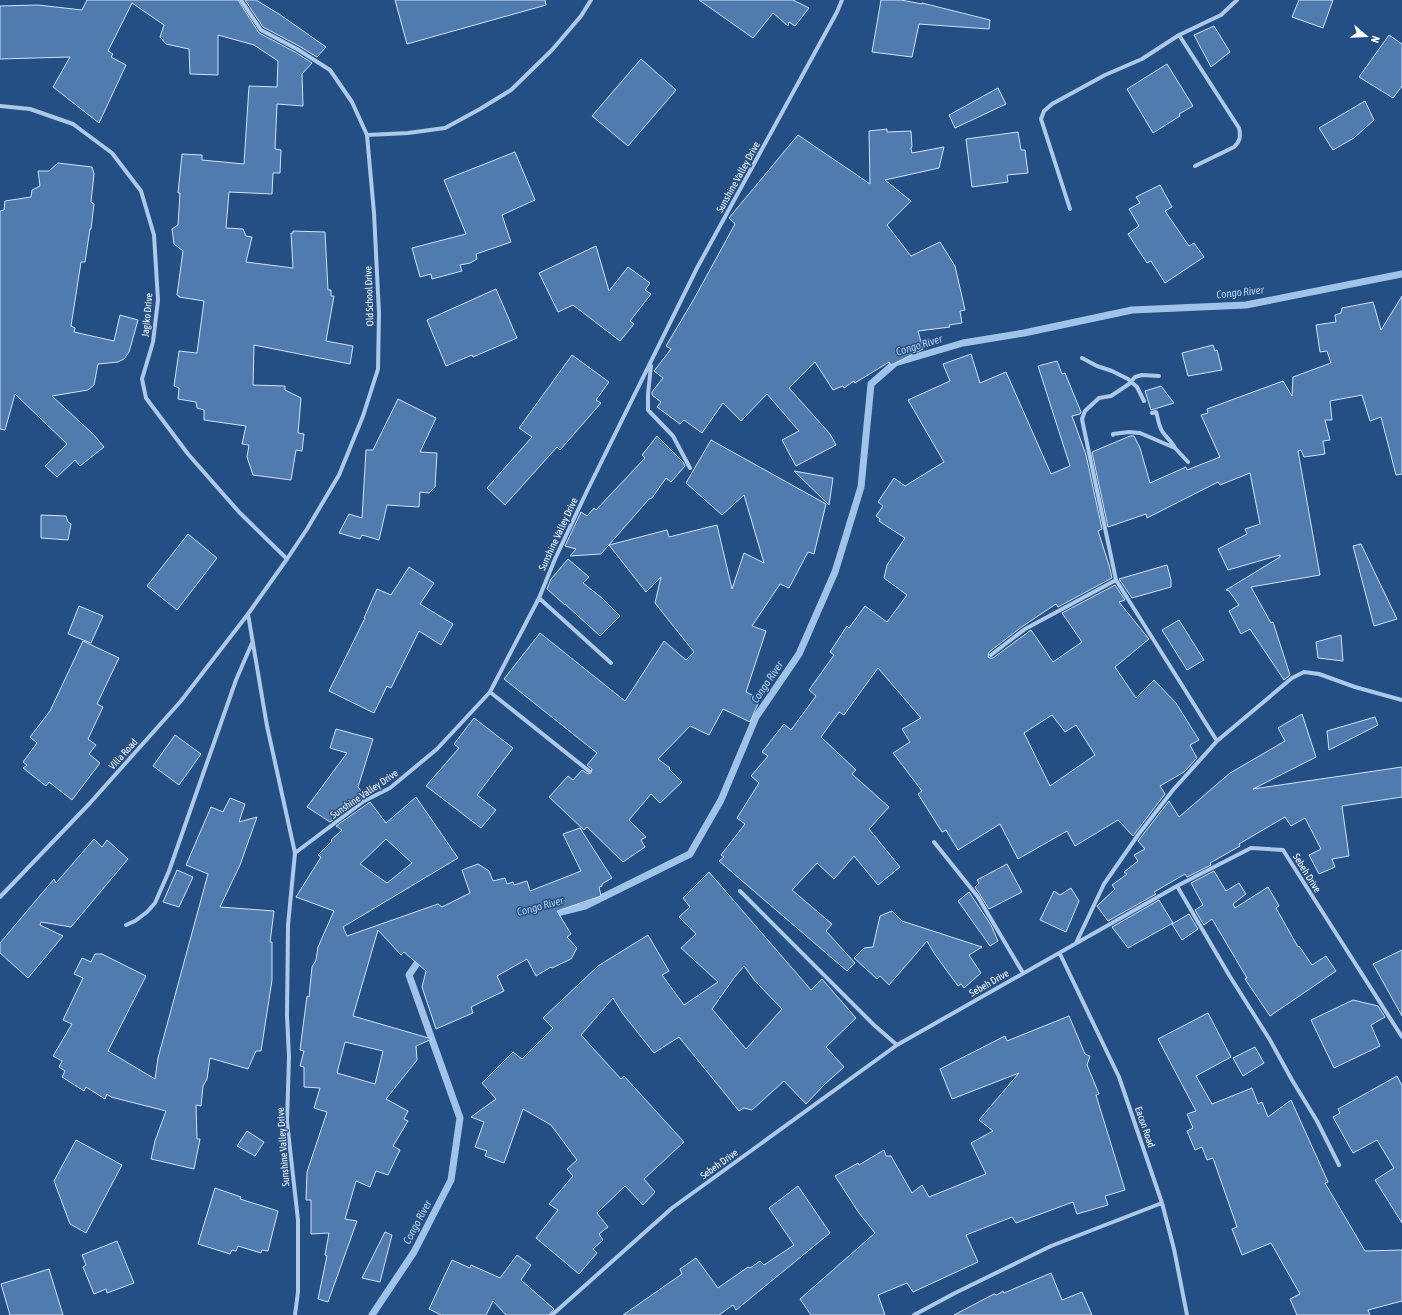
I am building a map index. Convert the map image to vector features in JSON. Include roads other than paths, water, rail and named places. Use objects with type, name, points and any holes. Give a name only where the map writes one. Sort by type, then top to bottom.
[{"type":"street","name":"Old School Drive","points":[[241,0],[261,30],[330,70],[352,102],[367,136],[374,213],[379,313],[378,369],[363,416],[339,475],[307,529],[248,614]]},
{"type":"street","points":[[367,136],[445,128],[511,90],[552,50],[581,16],[591,0]]},
{"type":"street","name":"Sunshine Valley Drive","points":[[295,1315],[298,1292],[298,1220],[288,1122],[289,1057],[287,1015],[288,925],[295,853],[364,801],[390,788],[402,779],[437,749],[490,692],[538,598],[587,491],[651,364],[697,268],[781,116],[842,0]]},
{"type":"street","points":[[1070,209],[1041,118],[1044,110],[1052,104],[1105,75],[1142,59],[1179,35],[1221,15],[1237,0]]},
{"type":"street","points":[[1179,35],[1239,128],[1241,137],[1234,147],[1196,166]]},
{"type":"street","name":"Jagiko Drive","points":[[0,106],[30,109],[73,124],[112,153],[141,191],[154,235],[158,300],[153,342],[142,379],[146,398],[188,454],[239,512],[287,559]]},
{"type":"street","points":[[1082,358],[1128,379],[1137,387],[1144,401]]},
{"type":"street","name":"Sunshine Valley Drive","points":[[651,364],[648,410],[673,436],[690,468]]},
{"type":"street","points":[[1159,376],[1142,375],[1135,377],[1129,384],[1111,396],[1099,398],[1085,411],[1082,419],[1116,580],[1217,741]]},
{"type":"street","points":[[1152,413],[1156,412],[1160,427],[1164,434],[1172,441],[1175,448],[1188,462]]},
{"type":"street","points":[[1113,435],[1129,432],[1140,433],[1175,448]]},
{"type":"street","points":[[991,655],[1025,630],[1116,580]]},
{"type":"street","points":[[538,598],[611,663]]},
{"type":"street","points":[[248,614],[266,726],[295,853]]},
{"type":"street","name":"Villa Road","points":[[0,897],[90,803],[181,701],[248,614]]},
{"type":"street","points":[[126,925],[135,921],[155,904],[169,871],[236,680],[252,643]]},
{"type":"street","points":[[1076,943],[1104,884],[1172,790],[1217,741],[1292,678],[1304,672],[1319,674],[1355,687],[1402,700]]},
{"type":"street","points":[[490,692],[589,771]]},
{"type":"street","points":[[934,842],[978,897],[1023,973]]},
{"type":"street","name":"Sebeh Drive","points":[[552,1315],[672,1208],[897,1045],[1023,973],[1060,954],[1076,943],[1177,886],[1251,848],[1283,850],[1402,1037]]},
{"type":"street","points":[[1177,886],[1229,975],[1270,1040],[1317,1122],[1339,1165]]},
{"type":"street","points":[[740,891],[874,1025],[897,1045]]},
{"type":"street","name":"Eacon Road","points":[[1060,954],[1120,1077],[1162,1203],[1174,1249],[1187,1315]]},
{"type":"street","points":[[914,1315],[955,1293],[1051,1246],[1162,1203]]},
{"type":"waterway","name":"Congo River","points":[[549,915],[585,906],[690,854],[721,800],[756,717],[799,654],[835,572],[861,487],[871,384],[895,363],[963,343],[1024,333],[1132,310],[1246,305],[1402,274]]},
{"type":"waterway","name":"Congo River","points":[[372,1315],[414,1252],[451,1180],[460,1118],[409,975],[422,956]]}]
